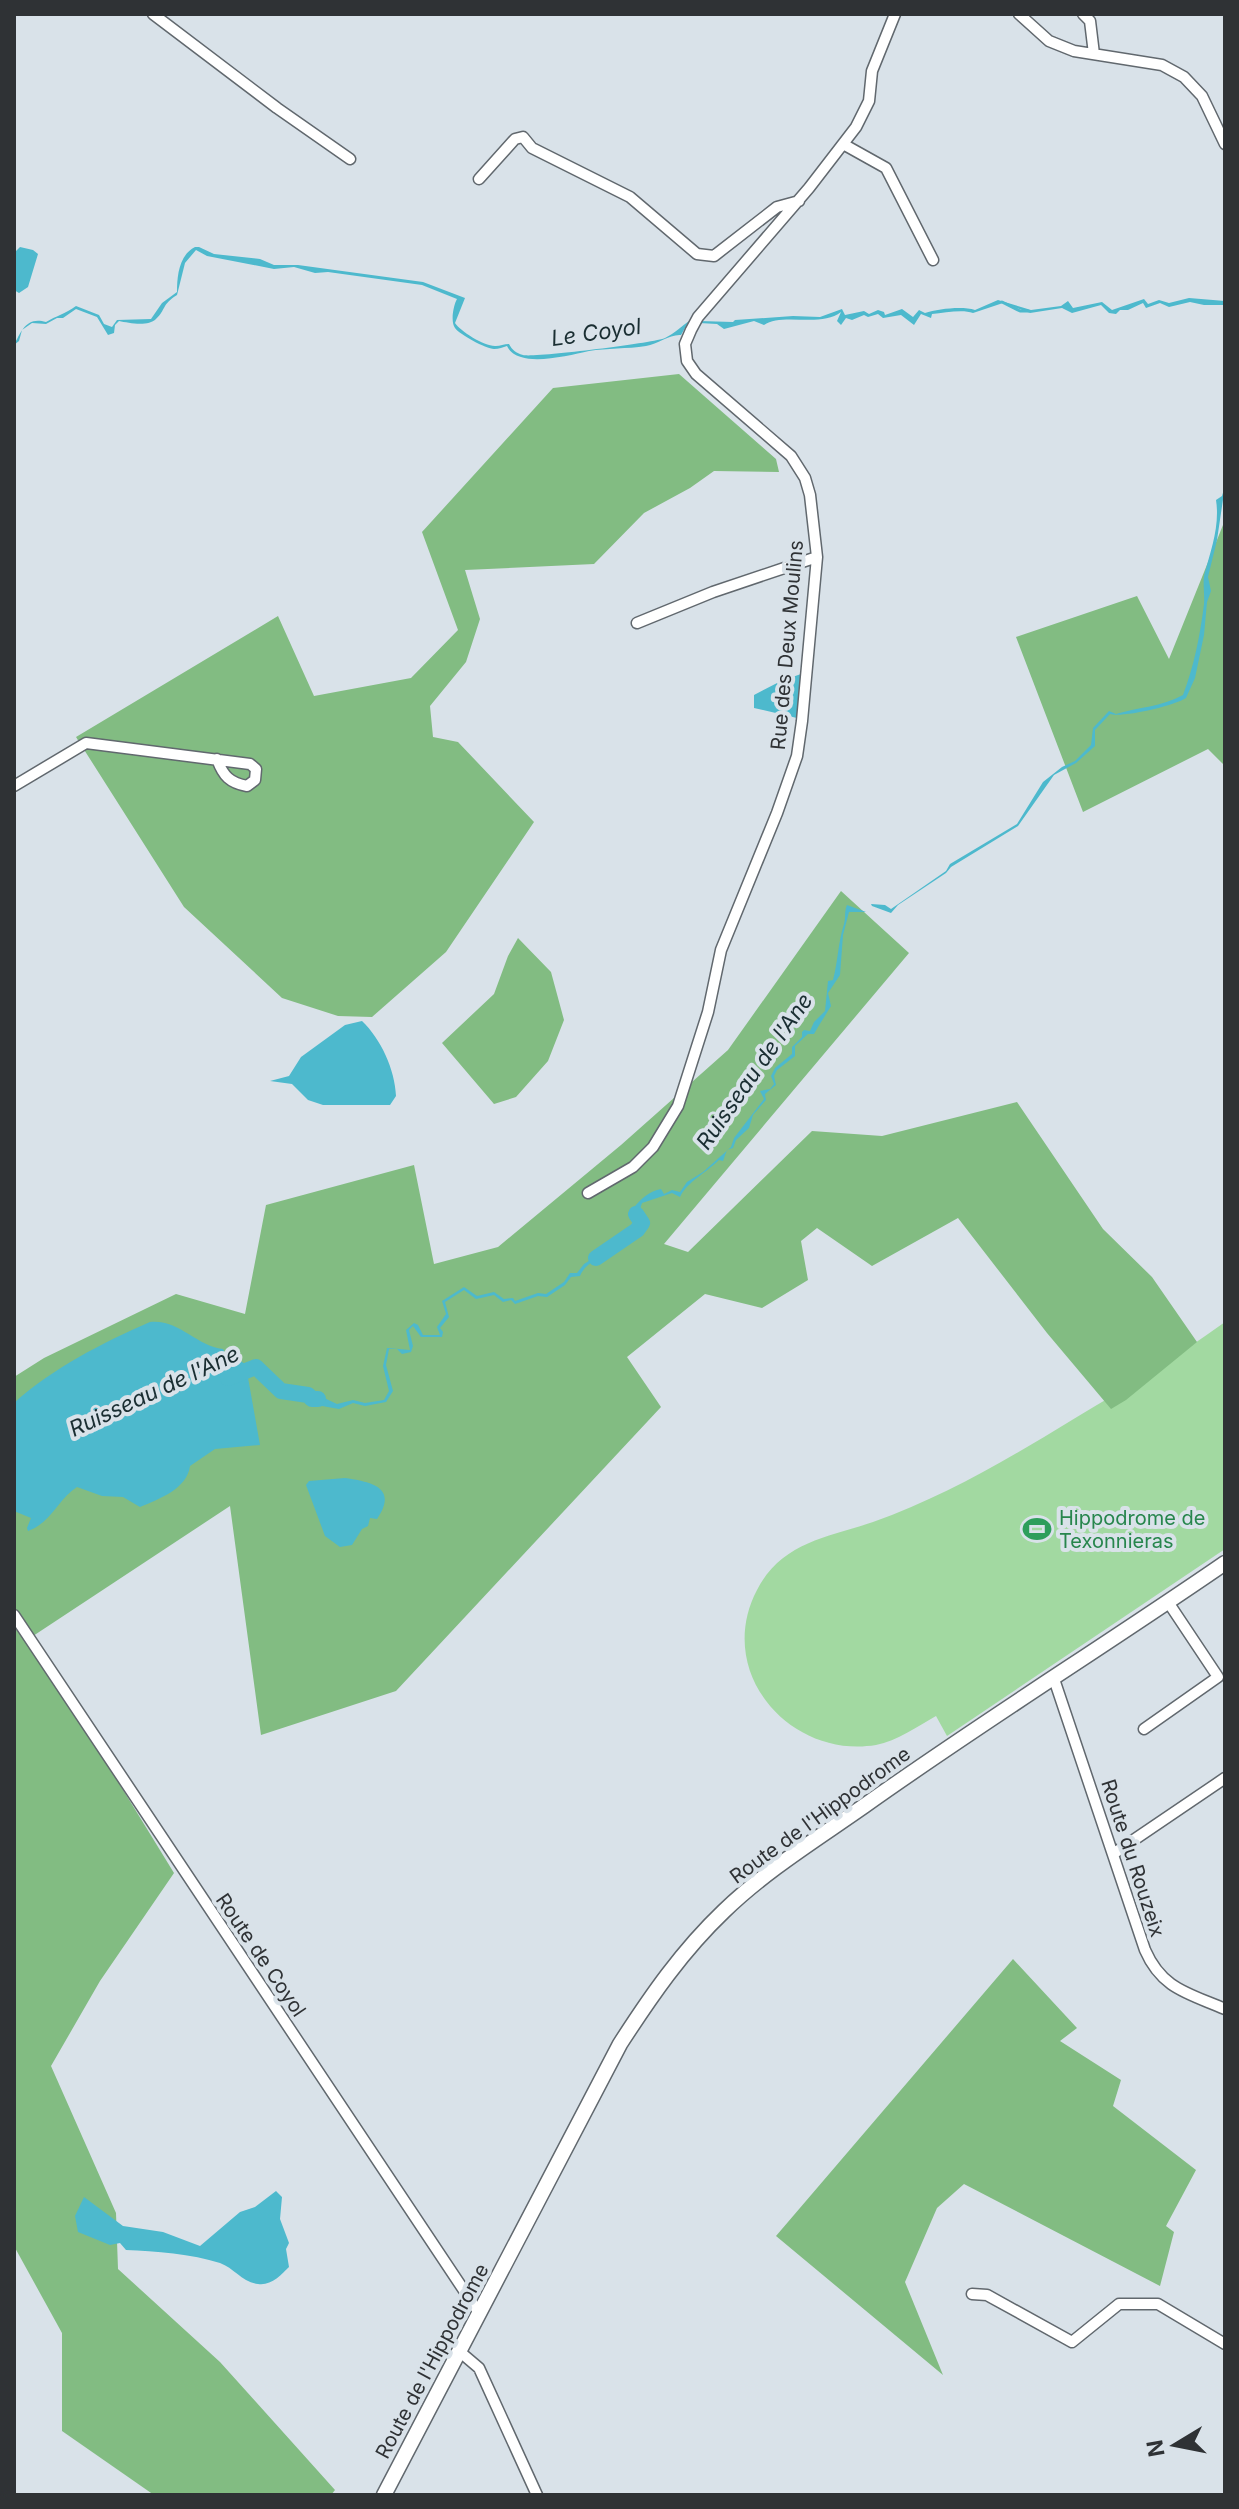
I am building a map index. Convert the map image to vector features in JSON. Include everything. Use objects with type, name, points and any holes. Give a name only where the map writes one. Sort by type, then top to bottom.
[{"type":"main road","name":"Route de l'Hippodrome","points":[[384,2495],[620,2044],[684,1952],[758,1881],[901,1780],[1225,1563]]},
{"type":"street","points":[[153,14],[350,159]]},
{"type":"street","name":"Rue des Deux Moulins","points":[[588,1193],[633,1167],[653,1147],[678,1106],[708,1012],[721,950],[797,756],[817,557],[810,495],[805,478],[791,456],[696,374],[687,361],[685,344],[698,317],[799,201],[856,127],[869,101],[872,71],[895,14]]},
{"type":"street","points":[[1019,14],[1049,41],[1074,51],[1162,65],[1184,77],[1202,96],[1225,144]]},
{"type":"street","points":[[1083,14],[1090,21],[1094,54]]},
{"type":"street","points":[[479,179],[515,139],[523,137],[532,148],[630,197],[697,254],[714,256],[777,207],[799,201]]},
{"type":"street","points":[[843,144],[886,168],[933,260]]},
{"type":"street","points":[[637,623],[713,592],[817,557]]},
{"type":"street","points":[[14,786],[86,743],[217,759]]},
{"type":"street","points":[[1144,1729],[1222,1675],[1168,1602]]},
{"type":"street","name":"Route de Coyol","points":[[14,1615],[479,2313]]},
{"type":"street","name":"Route du Rouzeix","points":[[1054,1679],[1154,1971],[1171,1985],[1225,2009]]},
{"type":"street","points":[[1113,1854],[1225,1778]]},
{"type":"street","points":[[972,2294],[987,2295],[1072,2342],[1119,2304],[1158,2304],[1225,2344]]},
{"type":"street","points":[[459,2351],[479,2368],[537,2495]]},
{"type":"green space","points":[[679,374],[776,459],[779,472],[714,471],[644,513],[594,564],[465,570],[480,619],[466,662],[430,706],[433,737],[458,742],[534,822],[446,952],[372,1017],[338,1016],[282,998],[184,907],[76,737],[278,616],[314,696],[411,678],[458,630],[422,532],[553,388]]},
{"type":"green space","points":[[1225,520],[1225,766],[1208,749],[1083,812],[1016,637],[1137,596],[1169,659]]},
{"type":"green space","points":[[841,891],[909,953],[664,1244],[688,1252],[812,1131],[882,1136],[1017,1102],[1103,1229],[1152,1277],[1197,1342],[1111,1409],[1047,1333],[958,1218],[872,1266],[817,1228],[801,1241],[808,1280],[762,1308],[705,1294],[627,1357],[661,1407],[396,1691],[261,1735],[230,1506],[30,1638],[174,1873],[100,1981],[51,2066],[116,2213],[118,2269],[220,2362],[335,2490],[331,2495],[154,2495],[62,2431],[62,2333],[14,2246],[14,1377],[44,1358],[176,1294],[245,1314],[266,1205],[414,1165],[434,1264],[498,1247],[621,1145],[728,1050]]},
{"type":"green space","points":[[518,938],[551,972],[564,1020],[548,1061],[516,1097],[494,1104],[442,1043],[494,994]]},
{"type":"green space","name":"Hippodrome de Texonnieras","points":[[1225,1322],[1225,1549],[947,1736],[936,1716],[884,1743],[844,1746],[815,1738],[789,1724],[768,1704],[753,1679],[745,1651],[746,1621],[757,1590],[779,1561],[807,1544],[899,1512],[975,1476],[1130,1385]]},
{"type":"green space","points":[[1013,1959],[1077,2028],[1060,2041],[1121,2080],[1113,2106],[1196,2170],[1166,2226],[1174,2232],[1160,2286],[964,2184],[937,2208],[905,2282],[943,2375],[776,2236]]},
{"type":"water","points":[[20,247],[38,254],[28,287],[19,293],[14,290],[14,253]]},
{"type":"water","points":[[195,247],[214,254],[260,259],[274,265],[298,265],[423,282],[465,298],[455,323],[467,334],[491,346],[509,344],[514,351],[523,355],[656,340],[669,336],[689,321],[681,335],[646,346],[528,359],[514,354],[507,346],[490,348],[462,334],[453,321],[457,299],[422,285],[328,272],[315,273],[294,267],[274,269],[207,256],[196,250],[185,263],[177,295],[153,321],[138,324],[119,321],[114,333],[108,335],[97,317],[76,309],[63,318],[46,324],[32,323],[23,330],[29,323],[46,322],[76,306],[99,315],[104,324],[112,327],[117,320],[151,319],[162,303],[177,292],[182,261]]},
{"type":"water","points":[[1189,298],[1225,301],[1225,305],[1190,302],[1169,307],[1160,303],[1146,308],[1143,303],[1116,314],[1109,313],[1101,305],[1072,313],[1062,308],[1030,313],[1003,303],[973,313],[932,314],[931,318],[921,314],[914,325],[901,315],[883,318],[878,314],[852,320],[846,318],[841,325],[837,321],[841,312],[823,319],[781,320],[764,325],[754,321],[724,329],[717,324],[699,323],[820,317],[842,309],[845,315],[864,311],[869,314],[878,310],[885,315],[902,309],[913,317],[919,310],[925,313],[950,308],[975,310],[998,300],[1031,310],[1061,306],[1068,301],[1073,308],[1102,302],[1112,310],[1144,299],[1148,304]]},
{"type":"water","points":[[1225,486],[1208,577],[1211,591],[1204,635],[1195,678],[1186,698],[1148,710],[1116,715],[1110,714],[1095,730],[1095,746],[1076,763],[1054,775],[1018,826],[951,867],[946,873],[898,905],[891,913],[872,906],[885,905],[891,909],[946,871],[950,864],[1017,824],[1043,782],[1075,761],[1091,745],[1093,728],[1109,711],[1116,714],[1183,695],[1201,628],[1204,576],[1216,528],[1216,500],[1222,496]]},
{"type":"water","points":[[801,674],[797,718],[754,708],[754,695]]},
{"type":"water","points":[[847,905],[866,912],[849,912],[843,935],[840,975],[828,993],[831,1006],[814,1034],[808,1034],[795,1046],[795,1056],[777,1070],[774,1076],[776,1085],[765,1094],[766,1100],[753,1115],[749,1128],[736,1140],[733,1148],[728,1150],[764,1099],[760,1091],[770,1089],[774,1084],[771,1076],[775,1068],[792,1054],[792,1047],[802,1037],[802,1032],[810,1031],[825,1011],[828,981],[833,980]]},
{"type":"water","points":[[362,1021],[381,1046],[390,1066],[396,1096],[390,1105],[323,1105],[308,1100],[292,1084],[270,1081],[289,1076],[301,1057],[345,1025]]},
{"type":"water","points":[[727,1151],[723,1161],[719,1160],[692,1182],[680,1197],[672,1193],[642,1203],[638,1215],[646,1224],[637,1230],[638,1222],[633,1209],[642,1199],[661,1189],[664,1194],[672,1190],[680,1192],[687,1182]]},
{"type":"water","points":[[611,1247],[613,1249],[590,1264],[580,1276],[571,1277],[547,1297],[538,1296],[515,1304],[511,1300],[503,1302],[494,1295],[476,1299],[464,1290],[445,1302],[449,1317],[440,1328],[442,1337],[421,1337],[413,1326],[409,1330],[413,1346],[411,1352],[402,1354],[397,1349],[389,1349],[386,1365],[393,1391],[386,1402],[365,1406],[353,1403],[339,1409],[322,1406],[319,1400],[312,1400],[311,1397],[282,1394],[262,1373],[254,1371],[253,1363],[256,1362],[282,1389],[289,1389],[295,1394],[307,1392],[313,1398],[322,1397],[337,1404],[353,1400],[365,1403],[384,1400],[389,1391],[383,1366],[387,1348],[410,1350],[406,1330],[414,1323],[423,1335],[440,1335],[437,1327],[446,1314],[442,1301],[464,1287],[477,1296],[494,1292],[504,1299],[513,1298],[515,1301],[538,1293],[546,1294],[564,1282],[570,1273],[577,1273],[584,1264]]},
{"type":"water","points":[[150,1322],[179,1328],[204,1343],[223,1349],[225,1353],[239,1355],[247,1372],[260,1445],[215,1449],[190,1466],[178,1487],[140,1507],[123,1497],[102,1496],[77,1487],[43,1522],[28,1531],[31,1518],[14,1511],[14,1403],[79,1357]]},
{"type":"water","points":[[345,1478],[379,1488],[385,1500],[377,1519],[370,1518],[368,1526],[362,1529],[352,1545],[340,1547],[325,1536],[306,1485],[309,1481]]},
{"type":"water","points":[[276,2191],[282,2197],[280,2219],[289,2243],[286,2249],[289,2267],[263,2284],[247,2281],[225,2265],[209,2260],[126,2250],[120,2243],[110,2245],[78,2232],[75,2216],[84,2197],[123,2226],[163,2232],[200,2246],[240,2212],[255,2207]]},
{"type":"waterway","name":"Le Coyol","points":[[1002,302],[1020,311],[1028,311]]},
{"type":"waterway","name":"Ruisseau de l'Ane","points":[[596,1258],[637,1230],[642,1223],[636,1214]]},
{"type":"waterway","name":"Ruisseau de l'Ane","points":[[228,1378],[256,1367],[281,1391],[318,1399]]},
{"type":"place","name":"Hippodrome de Texonnieras","points":[[1037,1529]]}]
